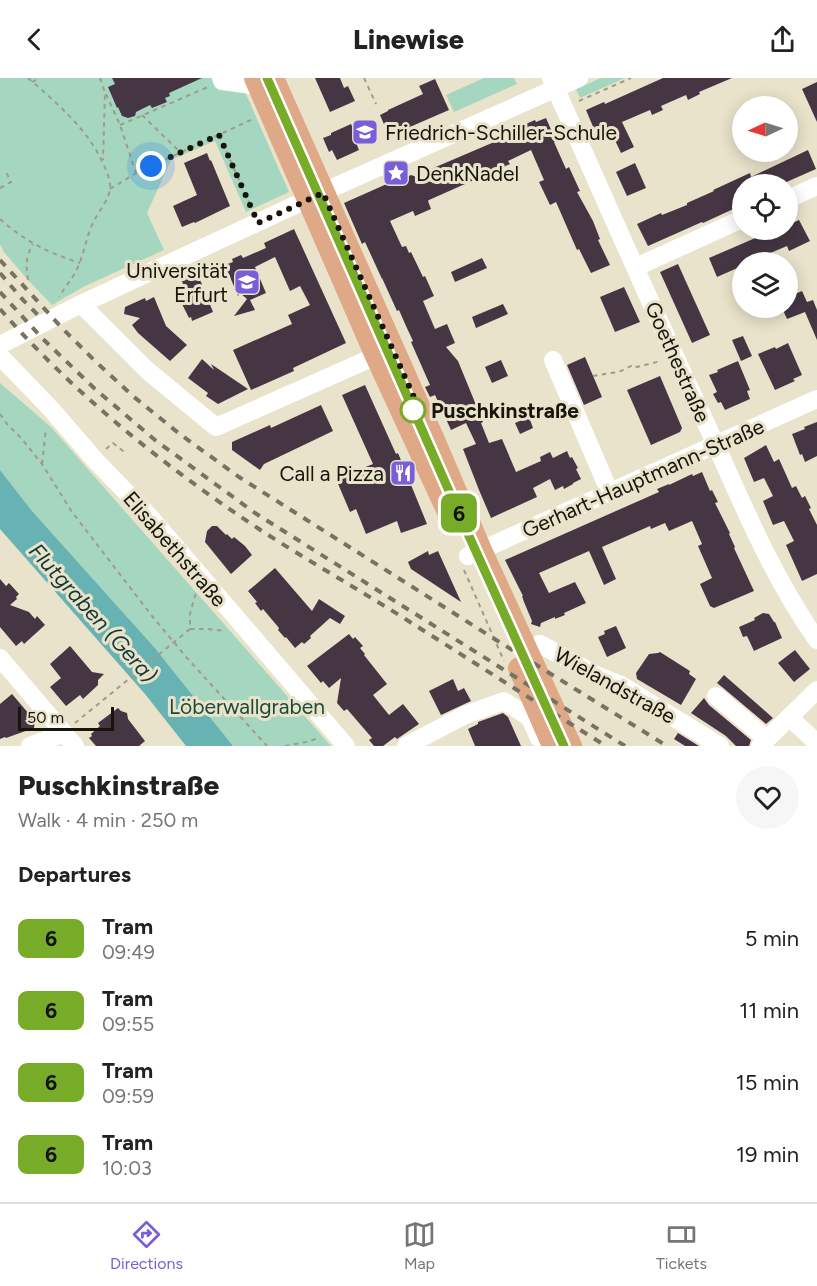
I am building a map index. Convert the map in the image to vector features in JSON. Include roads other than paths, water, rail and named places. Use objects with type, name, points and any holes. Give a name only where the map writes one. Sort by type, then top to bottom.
[{"type":"main road","points":[[262,81],[438,451],[471,558],[571,746]]},
{"type":"main road","points":[[316,196],[376,356],[471,558],[553,746]]},
{"type":"street","points":[[0,345],[81,304],[554,83],[579,78]]},
{"type":"street","points":[[221,79],[262,81]]},
{"type":"street","name":"Goethestraße","points":[[554,83],[675,358],[763,548],[803,620],[817,640]]},
{"type":"street","points":[[798,195],[817,186]]},
{"type":"street","points":[[636,267],[732,224]]},
{"type":"street","points":[[81,304],[148,371],[216,427],[376,356]]},
{"type":"street","name":"Elisabethstraße","points":[[0,356],[151,518],[346,746]]},
{"type":"street","points":[[553,360],[610,494]]},
{"type":"street","name":"Gerhart-Hauptmann-Straße","points":[[471,558],[817,399]]},
{"type":"street","name":"Wielandstraße","points":[[540,644],[598,676],[621,685],[720,746]]},
{"type":"street","points":[[0,658],[70,740]]},
{"type":"street","points":[[716,696],[764,742],[817,690]]},
{"type":"street","points":[[406,746],[465,715],[504,701],[530,718],[542,746]]},
{"type":"street","points":[[789,717],[817,743]]},
{"type":"street","points":[[30,746],[70,740]]},
{"type":"water","name":"Flutgraben (Gera)","points":[[0,470],[32,511],[154,647],[233,746],[186,746],[145,694],[0,529]]},
{"type":"tram line","points":[[260,78],[557,746]]},
{"type":"tram line","name":"6","points":[[267,78],[564,746]]},
{"type":"railway","points":[[0,260],[95,361],[134,397],[181,435],[239,477],[667,746]]},
{"type":"railway","points":[[0,273],[40,317]]},
{"type":"railway","points":[[0,292],[42,338],[95,389],[155,440],[255,513],[625,746]]},
{"type":"railway","points":[[0,309],[29,341],[90,400],[189,480],[278,541],[606,746]]},
{"type":"place","name":"Friedrich-Schiller-Schule","points":[[365,132]]},
{"type":"place","name":"DenkNadel","points":[[396,173]]},
{"type":"place","name":"Universität Erfurt","points":[[247,282]]},
{"type":"place","name":"Puschkinstraße","points":[[413,410]]},
{"type":"place","name":"Call a Pizza","points":[[403,473]]},
{"type":"park label","name":"Löberwallgraben","points":[[247,706]]}]
